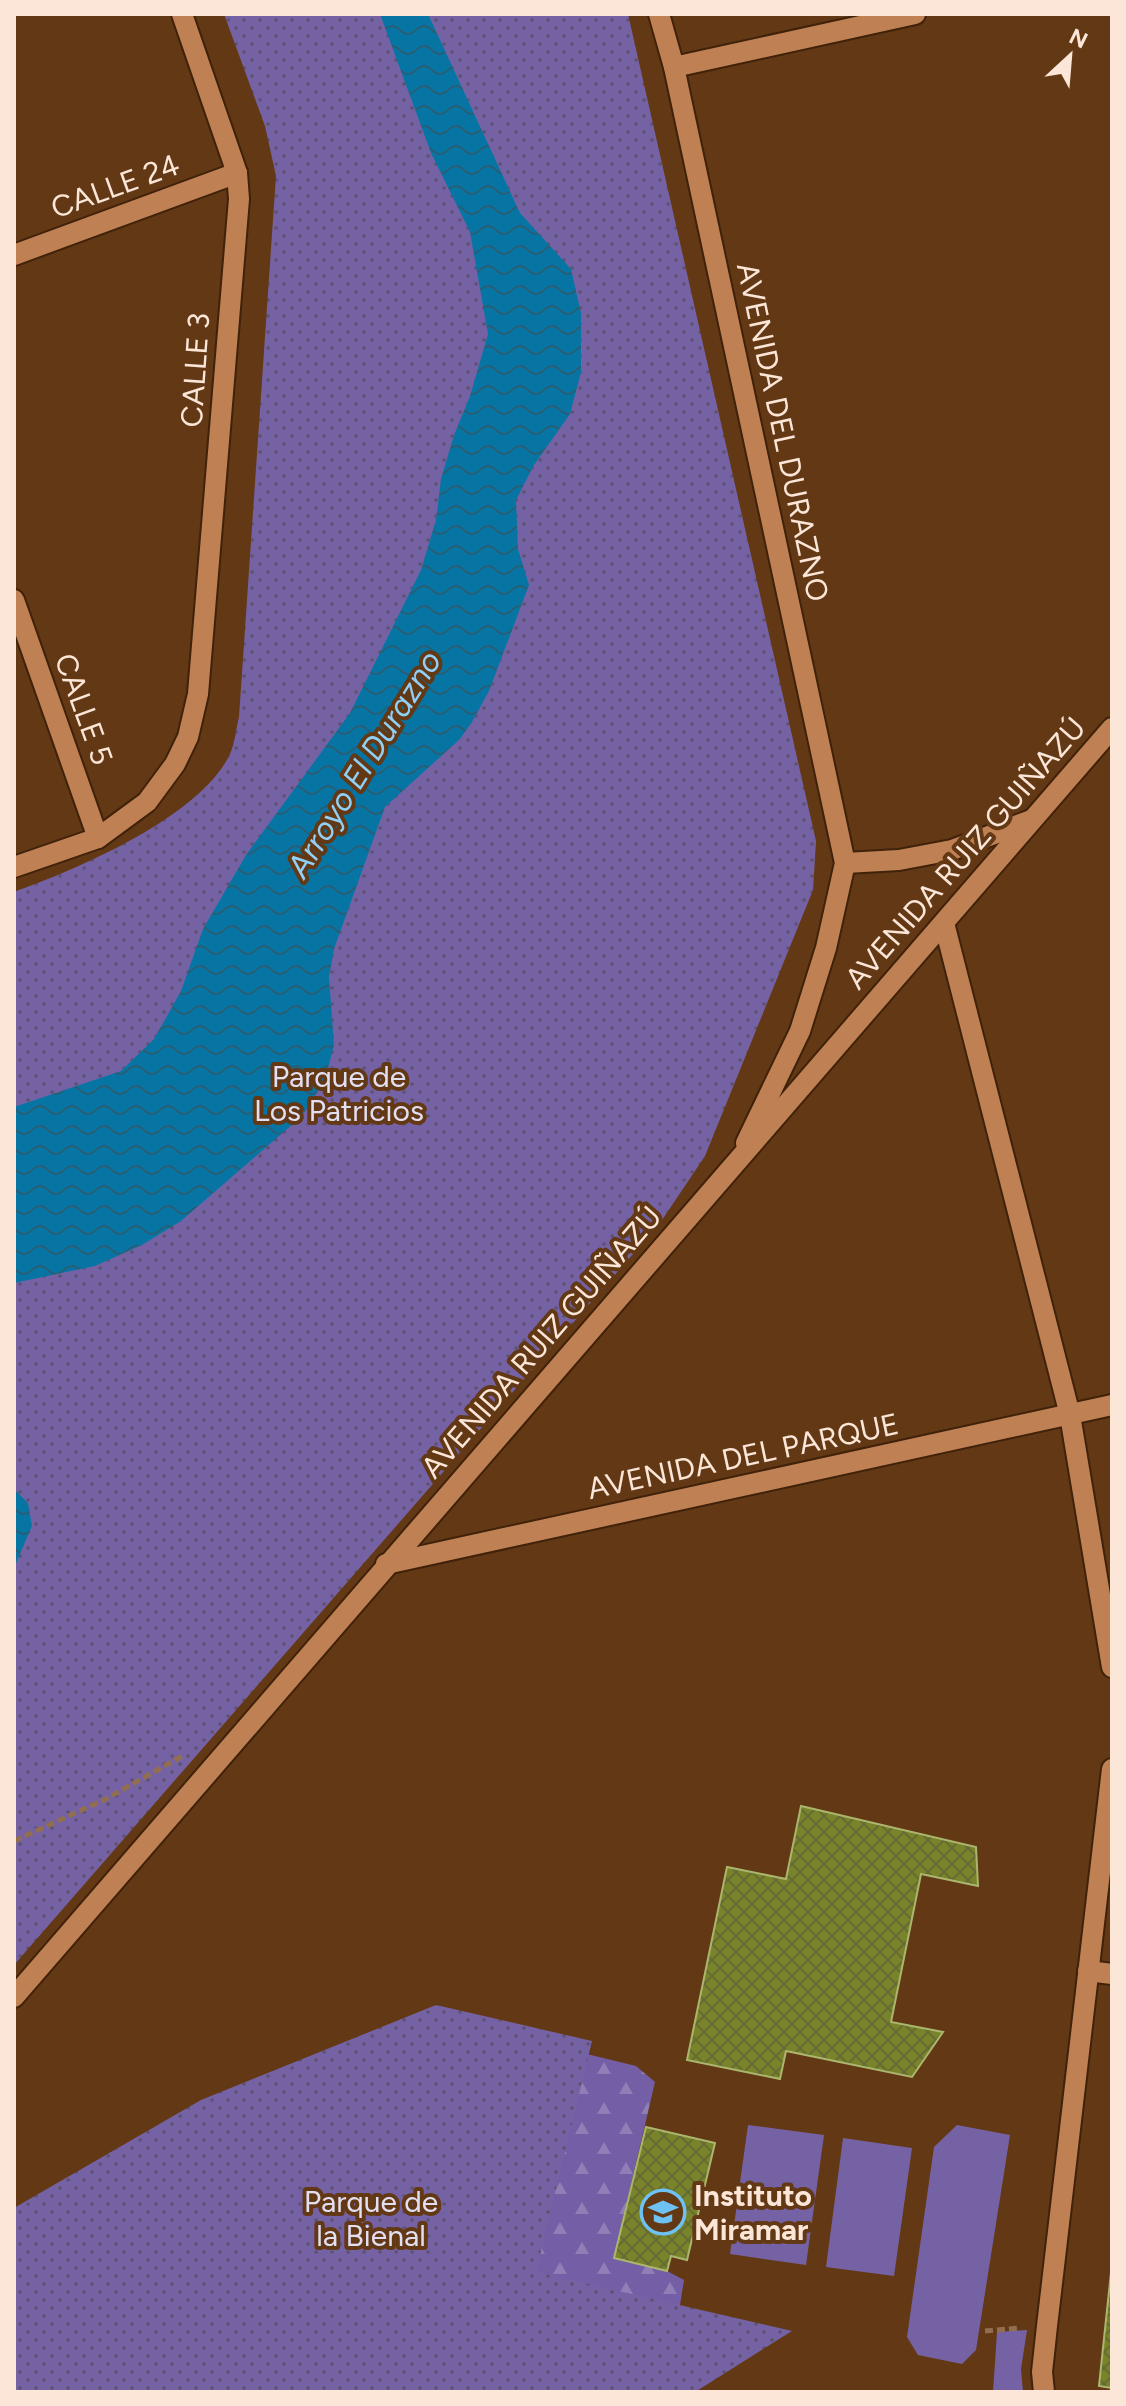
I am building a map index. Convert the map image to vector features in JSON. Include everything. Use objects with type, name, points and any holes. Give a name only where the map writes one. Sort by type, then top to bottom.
[{"type":"street","name":"CALLE 3","points":[[14,867],[98,838],[147,802],[175,764],[188,737],[198,694],[205,640],[239,199],[237,173],[182,14]]},
{"type":"street","name":"AVENIDA DEL DURAZNO","points":[[659,14],[674,67],[845,863]]},
{"type":"street","points":[[674,67],[915,14]]},
{"type":"street","name":"CALLE 24","points":[[14,255],[237,173]]},
{"type":"street","name":"CALLE 5","points":[[14,600],[98,838]]},
{"type":"street","name":"AVENIDA RUIZ GUIÑAZÚ","points":[[14,1997],[1112,728]]},
{"type":"street","points":[[734,1168],[800,1031],[826,948],[845,863],[899,860],[952,850],[1034,819]]},
{"type":"street","points":[[944,923],[1070,1415],[1112,1667]]},
{"type":"street","name":"AVENIDA DEL PARQUE","points":[[386,1564],[1112,1405]]},
{"type":"street","points":[[1044,2392],[1042,2372],[1047,2326],[1112,1769]]},
{"type":"street","points":[[1088,1971],[1112,1974]]},
{"type":"path","points":[[14,1841],[106,1799],[196,1748]]},
{"type":"green space","name":"Parque de Los Patricios","points":[[224,14],[628,14],[816,841],[813,890],[705,1156],[660,1223],[14,1965],[14,892],[103,855],[165,819],[193,799],[215,777],[230,754],[234,741],[239,717],[276,176],[265,126]]},
{"type":"green space","name":"Parque de la Bienal","points":[[436,2005],[592,2041],[536,2272],[792,2331],[695,2392],[14,2392],[14,2208],[201,2100]]},
{"type":"green space","points":[[517,2037],[636,2066],[655,2082],[614,2257],[667,2271],[684,2280],[680,2305],[686,2331],[393,2246]]},
{"type":"green space","points":[[748,2125],[824,2135],[806,2265],[730,2254]]},
{"type":"green space","points":[[957,2125],[1010,2135],[976,2350],[962,2364],[918,2355],[907,2337],[934,2147]]},
{"type":"green space","points":[[843,2138],[912,2148],[894,2276],[826,2267]]},
{"type":"green space","points":[[1027,2330],[1021,2369],[1023,2392],[993,2392],[997,2332]]},
{"type":"water","name":"Arroyo El Durazno","points":[[380,14],[428,14],[520,213],[571,269],[581,313],[581,372],[570,414],[534,465],[516,500],[518,549],[529,585],[489,691],[472,722],[460,739],[385,807],[334,949],[329,977],[334,1045],[325,1080],[302,1116],[181,1221],[142,1245],[95,1266],[14,1283],[14,1107],[121,1071],[154,1039],[181,991],[203,929],[246,855],[350,713],[421,570],[436,520],[441,479],[488,334],[470,232],[431,153]]},
{"type":"water","points":[[14,1489],[28,1503],[32,1526],[14,1568]]},
{"type":"building","points":[[801,1806],[976,1847],[978,1886],[921,1874],[891,2022],[943,2032],[912,2077],[786,2051],[780,2079],[687,2060],[727,1867],[786,1879]]},
{"type":"building","points":[[646,2127],[715,2143],[687,2260],[671,2256],[667,2271],[614,2258]]},
{"type":"building","points":[[1112,2263],[1112,2388],[1099,2386]]},
{"type":"place","name":"Instituto Miramar","points":[[663,2212]]}]
